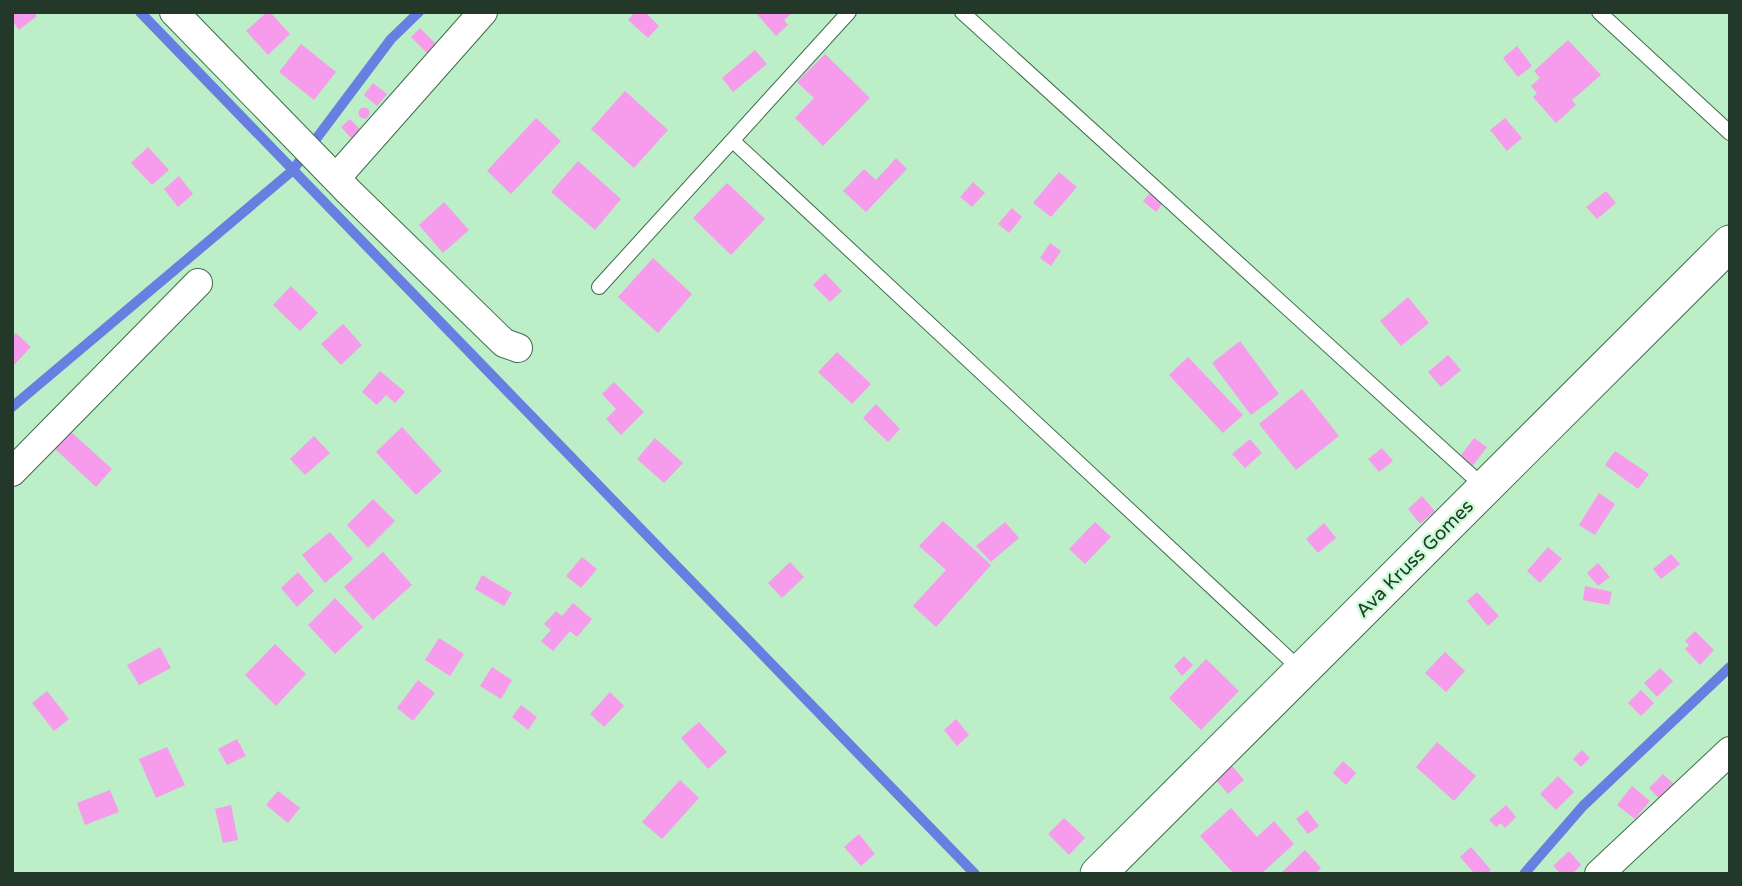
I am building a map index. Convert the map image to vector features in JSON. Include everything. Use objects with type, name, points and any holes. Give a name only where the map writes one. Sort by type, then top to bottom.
[{"type":"street","points":[[174,12],[504,343],[519,348]]},
{"type":"street","points":[[337,177],[483,12]]},
{"type":"street","name":"Ava Kruss Gomes","points":[[1098,874],[1730,243]]},
{"type":"street","points":[[12,472],[198,283]]},
{"type":"street","points":[[1599,874],[1730,751]]},
{"type":"lane","points":[[599,287],[849,12]]},
{"type":"lane","points":[[962,12],[1485,488]]},
{"type":"lane","points":[[1599,12],[1730,132]]},
{"type":"lane","points":[[733,141],[1301,670]]},
{"type":"building","points":[[14,12],[34,12],[37,16],[19,30],[12,20]]},
{"type":"building","points":[[267,12],[290,34],[268,55],[246,31]]},
{"type":"building","points":[[635,12],[645,12],[659,26],[648,38],[628,20]]},
{"type":"building","points":[[755,12],[793,12],[784,20],[788,25],[776,36]]},
{"type":"building","points":[[420,28],[436,44],[427,53],[411,37]]},
{"type":"building","points":[[1568,40],[1601,75],[1572,100],[1576,105],[1556,123],[1533,97],[1537,93],[1531,86],[1540,78],[1534,71]]},
{"type":"building","points":[[301,44],[336,72],[314,100],[279,72]]},
{"type":"building","points":[[1517,46],[1532,66],[1518,77],[1503,58]]},
{"type":"building","points":[[755,50],[767,64],[733,92],[722,78]]},
{"type":"building","points":[[825,54],[870,98],[823,146],[795,118],[814,98],[797,82]]},
{"type":"building","points":[[373,83],[387,94],[377,106],[364,95]]},
{"type":"building","points":[[625,91],[668,130],[634,168],[591,129]]},
{"type":"building","points":[[364,107],[370,113],[364,119],[358,113]]},
{"type":"building","points":[[536,118],[561,141],[511,194],[487,171]]},
{"type":"building","points":[[1505,118],[1522,138],[1507,151],[1490,130]]},
{"type":"building","points":[[350,119],[362,131],[353,140],[341,127]]},
{"type":"building","points":[[148,147],[169,170],[152,185],[131,163]]},
{"type":"building","points":[[896,158],[907,169],[866,212],[843,191],[864,169],[876,180]]},
{"type":"building","points":[[578,161],[621,199],[595,230],[551,192]]},
{"type":"building","points":[[1059,172],[1077,187],[1051,217],[1033,203]]},
{"type":"building","points":[[179,176],[193,194],[178,207],[164,189]]},
{"type":"building","points":[[973,182],[985,193],[972,207],[960,197]]},
{"type":"building","points":[[727,183],[765,219],[731,255],[693,218]]},
{"type":"building","points":[[1606,191],[1616,203],[1597,219],[1586,207]]},
{"type":"building","points":[[1150,193],[1163,203],[1156,212],[1143,201]]},
{"type":"building","points":[[444,202],[469,230],[443,253],[419,225]]},
{"type":"building","points":[[1012,208],[1022,217],[1009,233],[998,224]]},
{"type":"building","points":[[1050,243],[1061,251],[1051,266],[1040,258]]},
{"type":"building","points":[[653,258],[692,294],[658,333],[618,297]]},
{"type":"building","points":[[825,273],[842,291],[830,302],[813,285]]},
{"type":"building","points":[[291,286],[318,313],[300,331],[273,305]]},
{"type":"building","points":[[1408,297],[1429,323],[1401,346],[1380,321]]},
{"type":"building","points":[[343,324],[362,345],[341,365],[321,344]]},
{"type":"building","points":[[16,333],[31,347],[12,367],[12,337]]},
{"type":"building","points":[[1240,341],[1279,394],[1251,415],[1212,363]]},
{"type":"building","points":[[837,352],[871,384],[852,404],[818,372]]},
{"type":"building","points":[[1448,355],[1461,370],[1441,387],[1428,372]]},
{"type":"building","points":[[1188,357],[1243,415],[1223,433],[1169,375]]},
{"type":"building","points":[[380,371],[405,392],[395,403],[386,395],[377,405],[362,392]]},
{"type":"building","points":[[614,382],[644,412],[621,435],[606,419],[616,409],[602,394]]},
{"type":"building","points":[[1302,389],[1339,436],[1296,470],[1259,424]]},
{"type":"building","points":[[876,404],[900,429],[888,442],[863,418]]},
{"type":"building","points":[[402,427],[442,471],[416,495],[376,452]]},
{"type":"building","points":[[70,431],[112,469],[96,487],[54,448]]},
{"type":"building","points":[[314,436],[330,453],[305,475],[290,459]]},
{"type":"building","points":[[655,438],[683,463],[664,483],[637,459]]},
{"type":"building","points":[[1474,438],[1487,447],[1471,468],[1458,459]]},
{"type":"building","points":[[1250,439],[1262,453],[1245,468],[1232,454]]},
{"type":"building","points":[[1382,448],[1393,461],[1379,472],[1368,459]]},
{"type":"building","points":[[1615,451],[1649,474],[1638,489],[1605,465]]},
{"type":"building","points":[[1599,493],[1615,504],[1595,535],[1579,525]]},
{"type":"building","points":[[1422,496],[1435,511],[1420,524],[1408,509]]},
{"type":"building","points":[[373,499],[395,521],[368,548],[347,525]]},
{"type":"building","points":[[943,521],[991,565],[936,627],[913,606],[946,570],[919,546]]},
{"type":"building","points":[[1005,522],[1019,538],[991,562],[976,546]]},
{"type":"building","points":[[1095,522],[1111,537],[1085,564],[1069,549]]},
{"type":"building","points":[[1324,523],[1336,538],[1318,553],[1306,539]]},
{"type":"building","points":[[330,532],[353,559],[325,583],[302,555]]},
{"type":"building","points":[[1548,547],[1562,559],[1540,583],[1527,571]]},
{"type":"building","points":[[383,552],[412,585],[373,620],[344,587]]},
{"type":"building","points":[[1671,554],[1680,564],[1661,579],[1653,569]]},
{"type":"building","points":[[582,557],[597,569],[581,588],[566,576]]},
{"type":"building","points":[[790,562],[804,577],[782,598],[768,583]]},
{"type":"building","points":[[1598,563],[1610,577],[1598,586],[1587,573]]},
{"type":"building","points":[[298,572],[314,591],[297,607],[281,588]]},
{"type":"building","points":[[482,575],[512,593],[504,606],[475,589]]},
{"type":"building","points":[[1585,586],[1612,592],[1609,605],[1583,600]]},
{"type":"building","points":[[1477,592],[1499,616],[1488,626],[1467,601]]},
{"type":"building","points":[[335,598],[363,627],[335,654],[308,625]]},
{"type":"building","points":[[573,603],[592,619],[577,637],[570,631],[553,651],[541,641],[551,630],[544,624],[556,611],[562,616]]},
{"type":"building","points":[[1695,631],[1714,650],[1700,665],[1685,649],[1689,645],[1685,641]]},
{"type":"building","points":[[439,638],[464,654],[450,676],[425,660]]},
{"type":"building","points":[[275,644],[306,674],[276,706],[245,675]]},
{"type":"building","points":[[160,647],[171,668],[139,685],[127,665]]},
{"type":"building","points":[[1445,652],[1465,671],[1446,692],[1425,673]]},
{"type":"building","points":[[1184,656],[1193,665],[1182,676],[1174,666]]},
{"type":"building","points":[[1206,659],[1239,691],[1201,730],[1169,698]]},
{"type":"building","points":[[492,667],[512,680],[501,699],[480,686]]},
{"type":"building","points":[[1660,668],[1673,681],[1657,697],[1644,683]]},
{"type":"building","points":[[418,680],[435,693],[413,721],[397,708]]},
{"type":"building","points":[[1641,690],[1654,703],[1641,716],[1628,703]]},
{"type":"building","points":[[47,691],[69,719],[54,731],[32,703]]},
{"type":"building","points":[[610,692],[624,706],[604,727],[590,714]]},
{"type":"building","points":[[521,705],[537,717],[528,730],[512,717]]},
{"type":"building","points":[[956,719],[969,735],[957,746],[944,730]]},
{"type":"building","points":[[699,722],[727,752],[708,769],[681,738]]},
{"type":"building","points":[[237,739],[246,756],[227,765],[218,749]]},
{"type":"building","points":[[1437,742],[1476,776],[1454,801],[1416,767]]},
{"type":"building","points":[[167,747],[185,785],[156,798],[139,759]]},
{"type":"building","points":[[1582,750],[1590,758],[1581,767],[1573,759]]},
{"type":"building","points":[[1343,761],[1356,773],[1346,785],[1333,773]]},
{"type":"building","points":[[1232,766],[1244,780],[1228,794],[1216,780]]},
{"type":"building","points":[[1663,774],[1675,785],[1660,800],[1649,788]]},
{"type":"building","points":[[1558,776],[1574,792],[1556,810],[1540,794]]},
{"type":"building","points":[[680,780],[699,798],[662,839],[642,822]]},
{"type":"building","points":[[1632,786],[1650,801],[1635,819],[1617,805]]},
{"type":"building","points":[[110,790],[119,812],[85,825],[77,803]]},
{"type":"building","points":[[278,791],[300,808],[288,823],[266,805]]},
{"type":"building","points":[[231,805],[238,840],[223,843],[215,809]]},
{"type":"building","points":[[1506,805],[1516,817],[1505,828],[1501,823],[1496,827],[1489,820]]},
{"type":"building","points":[[1231,808],[1257,837],[1274,821],[1294,844],[1261,874],[1234,874],[1200,836]]},
{"type":"building","points":[[1307,810],[1319,826],[1308,834],[1296,819]]},
{"type":"building","points":[[1064,818],[1085,838],[1069,855],[1048,834]]},
{"type":"building","points":[[859,834],[875,854],[861,866],[844,847]]},
{"type":"building","points":[[1471,847],[1491,870],[1487,874],[1475,874],[1460,857]]},
{"type":"building","points":[[1305,850],[1321,868],[1315,874],[1280,874]]},
{"type":"building","points":[[1569,851],[1581,865],[1572,874],[1561,874],[1553,866]]},
{"type":"waterway","points":[[140,12],[975,874]]},
{"type":"waterway","points":[[12,407],[292,171],[391,39],[419,12]]},
{"type":"waterway","points":[[1524,874],[1583,806],[1730,667]]}]
